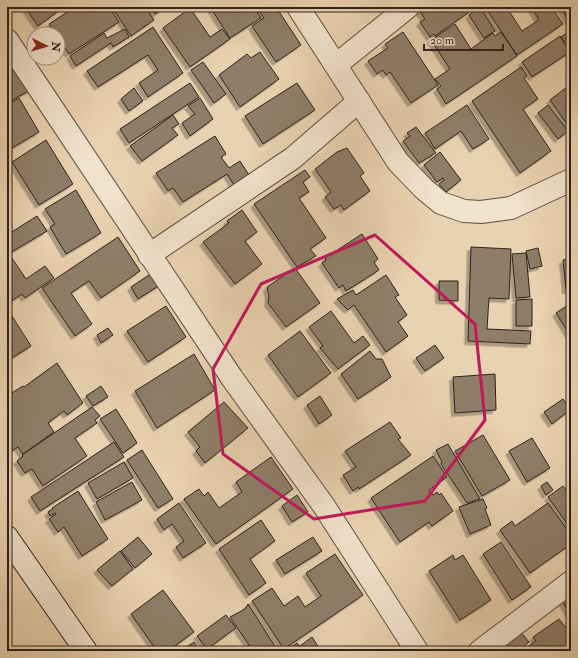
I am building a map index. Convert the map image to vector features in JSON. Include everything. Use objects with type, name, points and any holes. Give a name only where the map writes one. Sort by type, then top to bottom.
[{"type":"street","points":[[298,7],[398,162],[424,189],[441,203],[464,211],[481,212],[511,208],[571,180]]},
{"type":"street","points":[[336,65],[408,7]]},
{"type":"street","points":[[7,40],[232,378],[324,506],[417,651]]},
{"type":"street","points":[[149,255],[293,158],[359,101]]},
{"type":"street","points":[[7,537],[81,649]]},
{"type":"street","points":[[480,651],[571,582]]},
{"type":"highlighted area","points":[[375,235],[475,324],[485,420],[425,501],[314,519],[223,454],[213,369],[261,284]]},
{"type":"building","points":[[25,7],[64,7],[38,26]]},
{"type":"building","points":[[75,7],[109,7],[119,22],[69,54],[66,49],[66,26],[50,26],[49,24]]},
{"type":"building","points":[[112,7],[145,7],[154,20],[131,36]]},
{"type":"building","points":[[151,7],[166,7],[155,14]]},
{"type":"building","points":[[210,7],[254,7],[261,18],[230,38]]},
{"type":"building","points":[[256,7],[276,7],[301,45],[276,62],[252,26],[264,18]]},
{"type":"building","points":[[422,7],[470,7],[472,10],[435,36],[434,34],[430,37],[420,22],[425,19],[419,10]]},
{"type":"building","points":[[480,7],[495,31],[484,38],[469,15]]},
{"type":"building","points":[[485,7],[515,7],[509,11],[522,31],[539,20],[531,7],[551,7],[563,24],[517,55]]},
{"type":"building","points":[[560,7],[571,7],[571,20],[569,21]]},
{"type":"building","points":[[190,8],[210,37],[222,29],[230,39],[190,67],[163,28]]},
{"type":"building","points":[[455,24],[471,49],[493,33],[495,36],[501,32],[517,56],[446,104],[437,89],[441,86],[435,79],[450,69],[431,40]]},
{"type":"building","points":[[153,27],[183,73],[148,97],[139,83],[158,70],[148,55],[98,87],[87,71]]},
{"type":"building","points":[[125,29],[129,37],[113,47],[111,43],[76,66],[70,56],[104,33],[107,38]]},
{"type":"building","points":[[571,30],[571,52],[561,37]]},
{"type":"building","points":[[403,32],[438,85],[411,103],[390,72],[386,75],[383,70],[377,74],[368,61],[388,48],[385,44]]},
{"type":"building","points":[[560,36],[570,52],[532,77],[522,62]]},
{"type":"building","points":[[260,52],[279,79],[240,107],[219,75],[247,54],[251,58]]},
{"type":"building","points":[[15,61],[32,89],[7,103],[7,66]]},
{"type":"building","points":[[203,62],[226,94],[214,103],[191,70]]},
{"type":"building","points":[[521,67],[527,76],[524,78],[538,99],[523,109],[551,151],[520,173],[472,101]]},
{"type":"building","points":[[190,83],[199,97],[129,143],[120,129]]},
{"type":"building","points":[[297,83],[315,110],[263,144],[245,116]]},
{"type":"building","points":[[571,84],[571,130],[550,100]]},
{"type":"building","points":[[134,88],[143,101],[129,111],[121,99]]},
{"type":"building","points":[[19,98],[39,132],[7,151],[7,105]]},
{"type":"building","points":[[200,98],[213,119],[190,136],[182,123],[195,114],[188,106]]},
{"type":"building","points":[[467,105],[489,139],[473,149],[461,131],[435,149],[425,133]]},
{"type":"building","points":[[548,105],[568,131],[558,139],[538,113]]},
{"type":"building","points":[[173,115],[179,124],[172,128],[178,135],[142,161],[130,146]]},
{"type":"building","points":[[416,127],[436,153],[419,163],[403,141],[410,136],[407,133]]},
{"type":"building","points":[[215,136],[226,154],[221,157],[229,168],[240,161],[249,175],[234,185],[227,174],[183,202],[173,188],[168,191],[156,173]]},
{"type":"building","points":[[46,140],[73,184],[39,205],[12,162]]},
{"type":"building","points":[[347,148],[364,173],[360,176],[370,191],[344,210],[341,205],[334,209],[325,197],[331,192],[315,169],[337,152]]},
{"type":"building","points":[[440,152],[461,180],[446,192],[439,184],[444,180],[443,178],[437,182],[424,165]]},
{"type":"building","points":[[305,170],[310,177],[303,182],[309,192],[299,198],[326,238],[310,249],[316,256],[297,267],[254,204]]},
{"type":"building","points":[[76,190],[101,233],[66,254],[50,227],[55,224],[45,209]]},
{"type":"building","points":[[242,210],[257,232],[245,241],[262,264],[235,284],[203,242],[229,223],[227,221]]},
{"type":"building","points":[[37,216],[47,231],[10,253],[7,248],[7,235]]},
{"type":"building","points":[[362,234],[378,259],[374,262],[379,270],[346,291],[343,285],[339,288],[322,263],[326,260],[325,258]]},
{"type":"building","points":[[118,237],[140,271],[101,298],[89,281],[71,293],[92,324],[75,336],[42,288]]},
{"type":"building","points":[[471,247],[511,249],[509,299],[489,298],[487,329],[531,331],[530,344],[468,341]]},
{"type":"building","points":[[538,248],[542,266],[530,269],[526,251]]},
{"type":"building","points":[[7,251],[26,279],[45,266],[54,278],[25,298],[22,294],[7,304]]},
{"type":"building","points":[[526,253],[530,297],[516,298],[512,254]]},
{"type":"building","points":[[571,259],[571,290],[566,290],[563,260]]},
{"type":"building","points":[[295,268],[320,303],[286,327],[268,303],[269,296],[267,287]]},
{"type":"building","points":[[152,273],[160,285],[138,299],[131,287]]},
{"type":"building","points":[[386,275],[399,295],[395,297],[407,315],[398,322],[408,336],[386,352],[354,305],[348,310],[337,299],[353,290],[356,295]]},
{"type":"building","points":[[439,281],[458,281],[458,301],[439,300]]},
{"type":"building","points":[[532,299],[532,326],[516,326],[516,300]]},
{"type":"building","points":[[571,303],[571,337],[556,313]]},
{"type":"building","points":[[166,306],[186,337],[148,362],[127,331]]},
{"type":"building","points":[[331,311],[354,343],[363,336],[370,345],[338,369],[320,348],[323,346],[309,327]]},
{"type":"building","points":[[10,313],[31,346],[7,361],[7,315]]},
{"type":"building","points":[[108,328],[113,335],[101,343],[97,335]]},
{"type":"building","points":[[300,331],[331,373],[298,397],[268,355]]},
{"type":"building","points":[[435,345],[444,358],[425,371],[416,358]]},
{"type":"building","points":[[370,351],[376,359],[382,359],[391,377],[358,399],[341,374]]},
{"type":"building","points":[[194,354],[215,390],[157,428],[135,391]]},
{"type":"building","points":[[57,363],[83,403],[67,415],[64,411],[48,423],[54,432],[23,454],[18,447],[12,451],[7,444],[7,396],[23,386],[24,387]]},
{"type":"building","points":[[495,374],[496,410],[455,413],[453,377]]},
{"type":"building","points":[[101,386],[108,397],[93,406],[86,396]]},
{"type":"building","points":[[320,396],[332,415],[319,424],[307,405]]},
{"type":"building","points":[[563,399],[570,410],[552,424],[544,412]]},
{"type":"building","points":[[224,402],[248,428],[205,463],[196,451],[200,447],[188,432]]},
{"type":"building","points":[[92,407],[100,416],[95,420],[97,423],[75,438],[87,456],[43,486],[32,469],[25,473],[17,461],[23,456],[22,455]]},
{"type":"building","points":[[116,409],[137,443],[123,453],[100,419]]},
{"type":"building","points":[[390,422],[401,438],[398,439],[411,455],[359,489],[358,487],[353,491],[343,475],[356,467],[345,451]]},
{"type":"building","points":[[483,435],[510,480],[482,496],[455,451]]},
{"type":"building","points":[[532,438],[550,468],[527,482],[509,451]]},
{"type":"building","points":[[114,442],[124,457],[40,511],[31,497]]},
{"type":"building","points":[[448,444],[480,499],[467,503],[441,464],[442,462],[436,450]]},
{"type":"building","points":[[142,450],[173,499],[158,508],[127,460]]},
{"type":"building","points":[[433,456],[447,477],[429,490],[433,495],[437,492],[439,495],[441,493],[453,511],[432,526],[429,522],[400,542],[371,498]]},
{"type":"building","points":[[271,457],[293,489],[216,544],[184,499],[199,489],[204,496],[208,492],[219,508],[242,492],[236,482]]},
{"type":"building","points":[[124,462],[133,478],[97,499],[88,483]]},
{"type":"building","points":[[132,482],[142,500],[105,520],[96,502]]},
{"type":"building","points":[[547,482],[553,490],[546,495],[541,486]]},
{"type":"building","points":[[563,486],[571,497],[571,529],[548,497]]},
{"type":"building","points":[[78,491],[108,539],[82,556],[64,527],[58,532],[49,519],[56,514],[55,513],[50,516],[48,512]]},
{"type":"building","points":[[297,495],[308,512],[292,522],[282,506]]},
{"type":"building","points":[[483,499],[491,525],[470,534],[459,507]]},
{"type":"building","points":[[179,503],[206,543],[183,558],[176,547],[184,541],[172,524],[164,530],[157,519]]},
{"type":"building","points":[[548,503],[571,535],[571,544],[530,573],[500,530],[512,521],[515,526]]},
{"type":"building","points":[[261,520],[275,541],[250,559],[266,583],[249,595],[219,549]]},
{"type":"building","points":[[138,537],[152,554],[135,568],[121,551]]},
{"type":"building","points":[[313,537],[322,551],[285,574],[276,560]]},
{"type":"building","points":[[501,542],[531,587],[512,600],[483,554]]},
{"type":"building","points":[[120,551],[133,569],[112,586],[97,570]]},
{"type":"building","points":[[335,554],[363,595],[284,649],[252,601],[272,588],[284,606],[298,596],[305,607],[321,596],[306,573]]},
{"type":"building","points":[[453,555],[455,560],[463,555],[491,600],[460,620],[429,571]]},
{"type":"building","points":[[163,590],[194,632],[168,651],[157,651],[131,614]]},
{"type":"building","points":[[571,594],[571,611],[569,613],[562,601]]},
{"type":"building","points":[[248,604],[278,651],[241,651],[249,645],[230,617],[245,609]]},
{"type":"building","points":[[226,615],[236,628],[207,649],[197,636]]},
{"type":"building","points":[[559,619],[566,628],[571,625],[571,651],[522,651],[536,641],[533,637]]},
{"type":"building","points":[[519,630],[529,642],[518,651],[492,651]]},
{"type":"building","points":[[312,637],[321,651],[286,651],[297,643],[300,646]]},
{"type":"building","points":[[194,642],[199,651],[181,651]]}]
